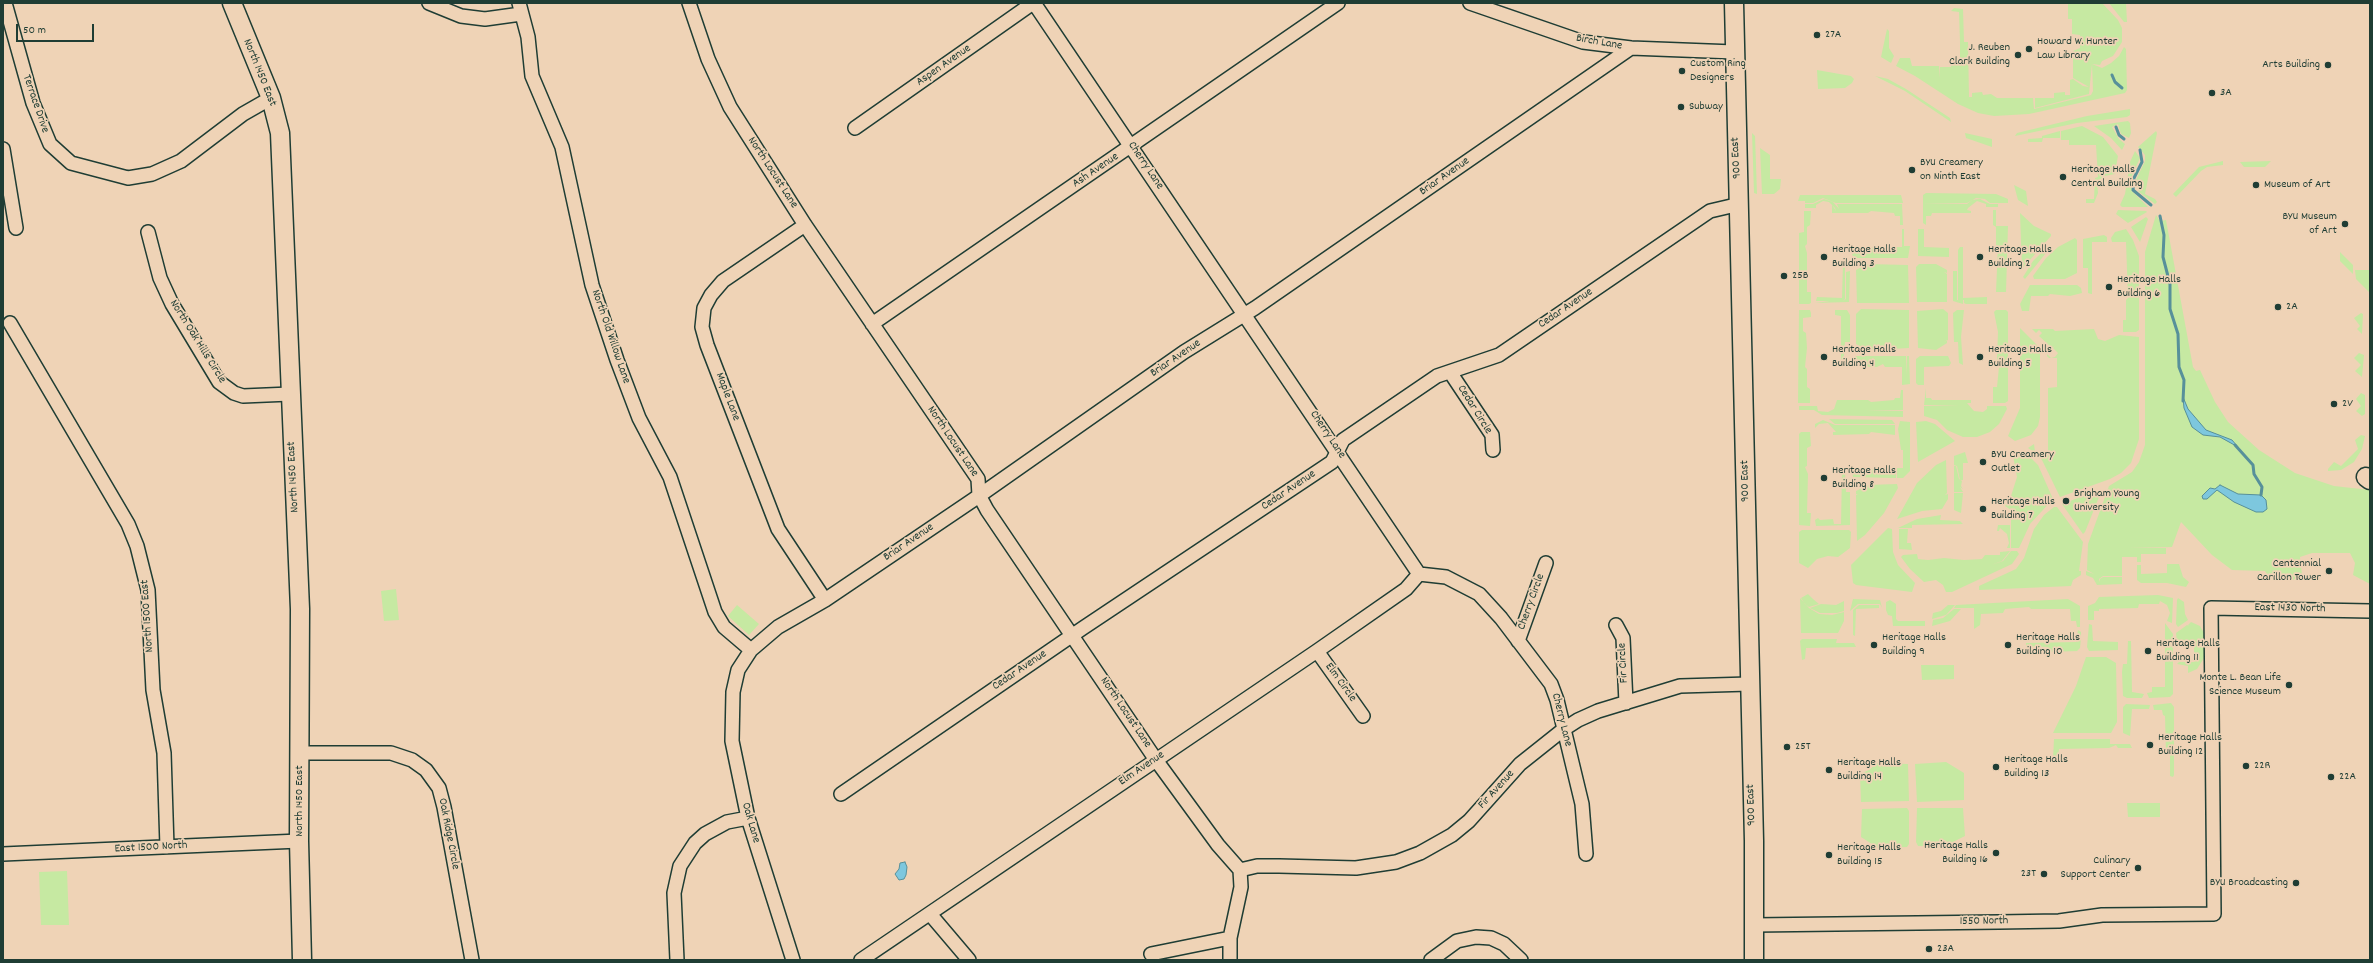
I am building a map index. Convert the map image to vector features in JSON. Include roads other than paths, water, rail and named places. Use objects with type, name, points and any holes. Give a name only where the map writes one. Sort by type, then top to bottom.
[{"type":"street","name":"Terrace Drive","points":[[6,3],[32,103],[50,144],[70,163],[128,178],[152,174],[181,161],[243,114],[271,98]]},
{"type":"street","name":"North 1450 East","points":[[232,3],[271,98],[280,133],[300,609],[300,841],[302,960]]},
{"type":"street","points":[[429,3],[461,16],[477,18],[520,8]]},
{"type":"street","name":"North Locust Lane","points":[[689,3],[708,59],[730,107],[806,225],[978,479],[979,495],[987,510],[1156,760],[1218,845],[1240,870]]},
{"type":"street","name":"Aspen Avenue","points":[[855,128],[1033,3]]},
{"type":"street","name":"Cherry Lane","points":[[1033,3],[1245,314],[1419,574],[1446,577],[1479,594],[1501,618],[1551,684],[1564,729],[1582,804],[1586,854]]},
{"type":"street","name":"Ash Avenue","points":[[872,324],[1132,147],[1338,3]]},
{"type":"street","name":"Birch Lane","points":[[1470,3],[1583,42],[1631,48],[1734,52]]},
{"type":"street","name":"900 East","points":[[1734,3],[1734,52],[1740,204],[1754,960]]},
{"type":"street","name":"North Old Willow Lane","points":[[520,8],[528,37],[532,76],[548,119],[562,147],[592,286],[617,360],[639,418],[670,477],[715,612],[724,627],[751,650]]},
{"type":"street","name":"Briar Avenue","points":[[736,681],[738,670],[751,650],[778,627],[825,600],[1184,352],[1245,314],[1631,48]]},
{"type":"street","points":[[5,154],[16,228]]},
{"type":"street","name":"Cedar Avenue","points":[[841,794],[1072,636],[1332,462],[1343,440],[1438,376],[1499,355],[1710,211],[1740,204]]},
{"type":"street","name":"Maple Lane","points":[[806,225],[723,281],[711,294],[704,308],[702,327],[706,345],[778,529],[825,600]]},
{"type":"street","name":"North Oak Hills Circle","points":[[148,232],[160,278],[172,304],[219,382],[234,393],[243,396],[290,394]]},
{"type":"street","name":"North 1500 East","points":[[10,323],[128,524],[137,546],[148,590],[153,690],[164,753],[167,847]]},
{"type":"street","name":"Cedar Circle","points":[[1450,372],[1492,435],[1493,450]]},
{"type":"street","points":[[2370,476],[2366,477],[2370,480]]},
{"type":"street","name":"Cherry Circle","points":[[1518,641],[1546,563]]},
{"type":"street","name":"Elm Avenue","points":[[861,960],[1317,651],[1406,589],[1419,574]]},
{"type":"street","name":"East 1430 North","points":[[2214,914],[2211,608],[2370,611]]},
{"type":"street","name":"Fir Circle","points":[[1616,625],[1623,638],[1626,703]]},
{"type":"street","name":"Elm Circle","points":[[1317,651],[1363,716]]},
{"type":"street","name":"Oak Lane","points":[[736,681],[733,692],[732,741],[748,818],[793,960]]},
{"type":"street","name":"Fir Avenue","points":[[1240,870],[1256,866],[1356,868],[1396,862],[1420,852],[1452,835],[1469,822],[1520,764],[1564,729],[1598,712],[1680,686],[1749,684]]},
{"type":"street","name":"Oak Ridge Circle","points":[[300,753],[391,753],[412,760],[426,770],[438,788],[444,807],[472,960]]},
{"type":"street","points":[[678,960],[674,893],[680,866],[695,843],[705,834],[727,822],[748,818]]},
{"type":"street","name":"East 1500 North","points":[[3,854],[300,841]]},
{"type":"street","points":[[1230,960],[1230,938],[1239,901],[1240,870]]},
{"type":"street","points":[[930,914],[969,960]]},
{"type":"street","name":"1550 North","points":[[1754,925],[1999,922],[2059,920],[2102,915],[2214,914]]},
{"type":"street","points":[[1431,960],[1457,941],[1476,937],[1491,938],[1504,944],[1521,960]]},
{"type":"street","points":[[1151,954],[1230,938]]},
{"type":"water","points":[[2183,397],[2188,409],[2206,430],[2232,440],[2238,447],[2220,437],[2203,435],[2192,427],[2184,408]]},
{"type":"water","points":[[2220,485],[2238,494],[2261,495],[2266,500],[2267,509],[2263,512],[2256,512],[2234,502],[2217,490],[2207,499],[2203,499],[2202,496],[2210,488],[2215,489]]},
{"type":"water","points":[[905,862],[907,867],[906,875],[904,879],[899,880],[895,874],[899,869],[900,863]]},
{"type":"waterway","points":[[2112,75],[2115,82],[2122,88]]},
{"type":"waterway","points":[[2116,127],[2119,135],[2124,139]]},
{"type":"waterway","points":[[2140,150],[2142,162],[2134,178],[2133,190],[2151,205]]},
{"type":"waterway","points":[[2160,216],[2164,235],[2163,257],[2170,284],[2170,309],[2178,334],[2179,367],[2184,380],[2183,401]]},
{"type":"waterway","points":[[2235,445],[2253,465],[2254,474],[2262,487],[2261,495]]},
{"type":"place","name":"27A","points":[[1817,35]]},
{"type":"place","name":"Howard W. Hunter Law Library","points":[[2029,49]]},
{"type":"place","name":"J. Reuben Clark Building","points":[[2018,55]]},
{"type":"place","name":"Arts Building","points":[[2328,65]]},
{"type":"place","name":"Custom Ring Designers","points":[[1682,71]]},
{"type":"place","name":"3A","points":[[2212,93]]},
{"type":"place","name":"Subway","points":[[1681,107]]},
{"type":"place","name":"BYU Creamery on Ninth East","points":[[1912,170]]},
{"type":"place","name":"Heritage Halls Central Building","points":[[2063,177]]},
{"type":"place","name":"Museum of Art","points":[[2256,185]]},
{"type":"place","name":"BYU Museum of Art","points":[[2345,224]]},
{"type":"place","name":"Heritage Halls Building 3","points":[[1824,257]]},
{"type":"place","name":"Heritage Halls Building 2","points":[[1980,257]]},
{"type":"place","name":"25B","points":[[1784,276]]},
{"type":"place","name":"Heritage Halls Building 6","points":[[2109,287]]},
{"type":"place","name":"2A","points":[[2278,307]]},
{"type":"place","name":"Heritage Halls Building 4","points":[[1824,357]]},
{"type":"place","name":"Heritage Halls Building 5","points":[[1980,357]]},
{"type":"place","name":"2V","points":[[2334,404]]},
{"type":"place","name":"BYU Creamery Outlet","points":[[1983,462]]},
{"type":"place","name":"Heritage Halls Building 8","points":[[1824,478]]},
{"type":"place","name":"Brigham Young University","points":[[2066,501]]},
{"type":"place","name":"Heritage Halls Building 7","points":[[1983,509]]},
{"type":"place","name":"Centennial Carillon Tower","points":[[2329,571]]},
{"type":"place","name":"Heritage Halls Building 9","points":[[1874,645]]},
{"type":"place","name":"Heritage Halls Building 10","points":[[2008,645]]},
{"type":"place","name":"Heritage Halls Building 11","points":[[2148,651]]},
{"type":"place","name":"Monte L. Bean Life Science Museum","points":[[2289,685]]},
{"type":"place","name":"Heritage Halls Building 12","points":[[2150,745]]},
{"type":"place","name":"25T","points":[[1787,747]]},
{"type":"place","name":"22R","points":[[2246,766]]},
{"type":"place","name":"Heritage Halls Building 13","points":[[1996,767]]},
{"type":"place","name":"Heritage Halls Building 14","points":[[1829,770]]},
{"type":"place","name":"22A","points":[[2331,777]]},
{"type":"place","name":"Heritage Halls Building 16","points":[[1996,853]]},
{"type":"place","name":"Heritage Halls Building 15","points":[[1829,855]]},
{"type":"place","name":"Culinary Support Center","points":[[2138,868]]},
{"type":"place","name":"23T","points":[[2044,874]]},
{"type":"place","name":"BYU Broadcasting","points":[[2296,883]]},
{"type":"place","name":"23A","points":[[1929,949]]}]
